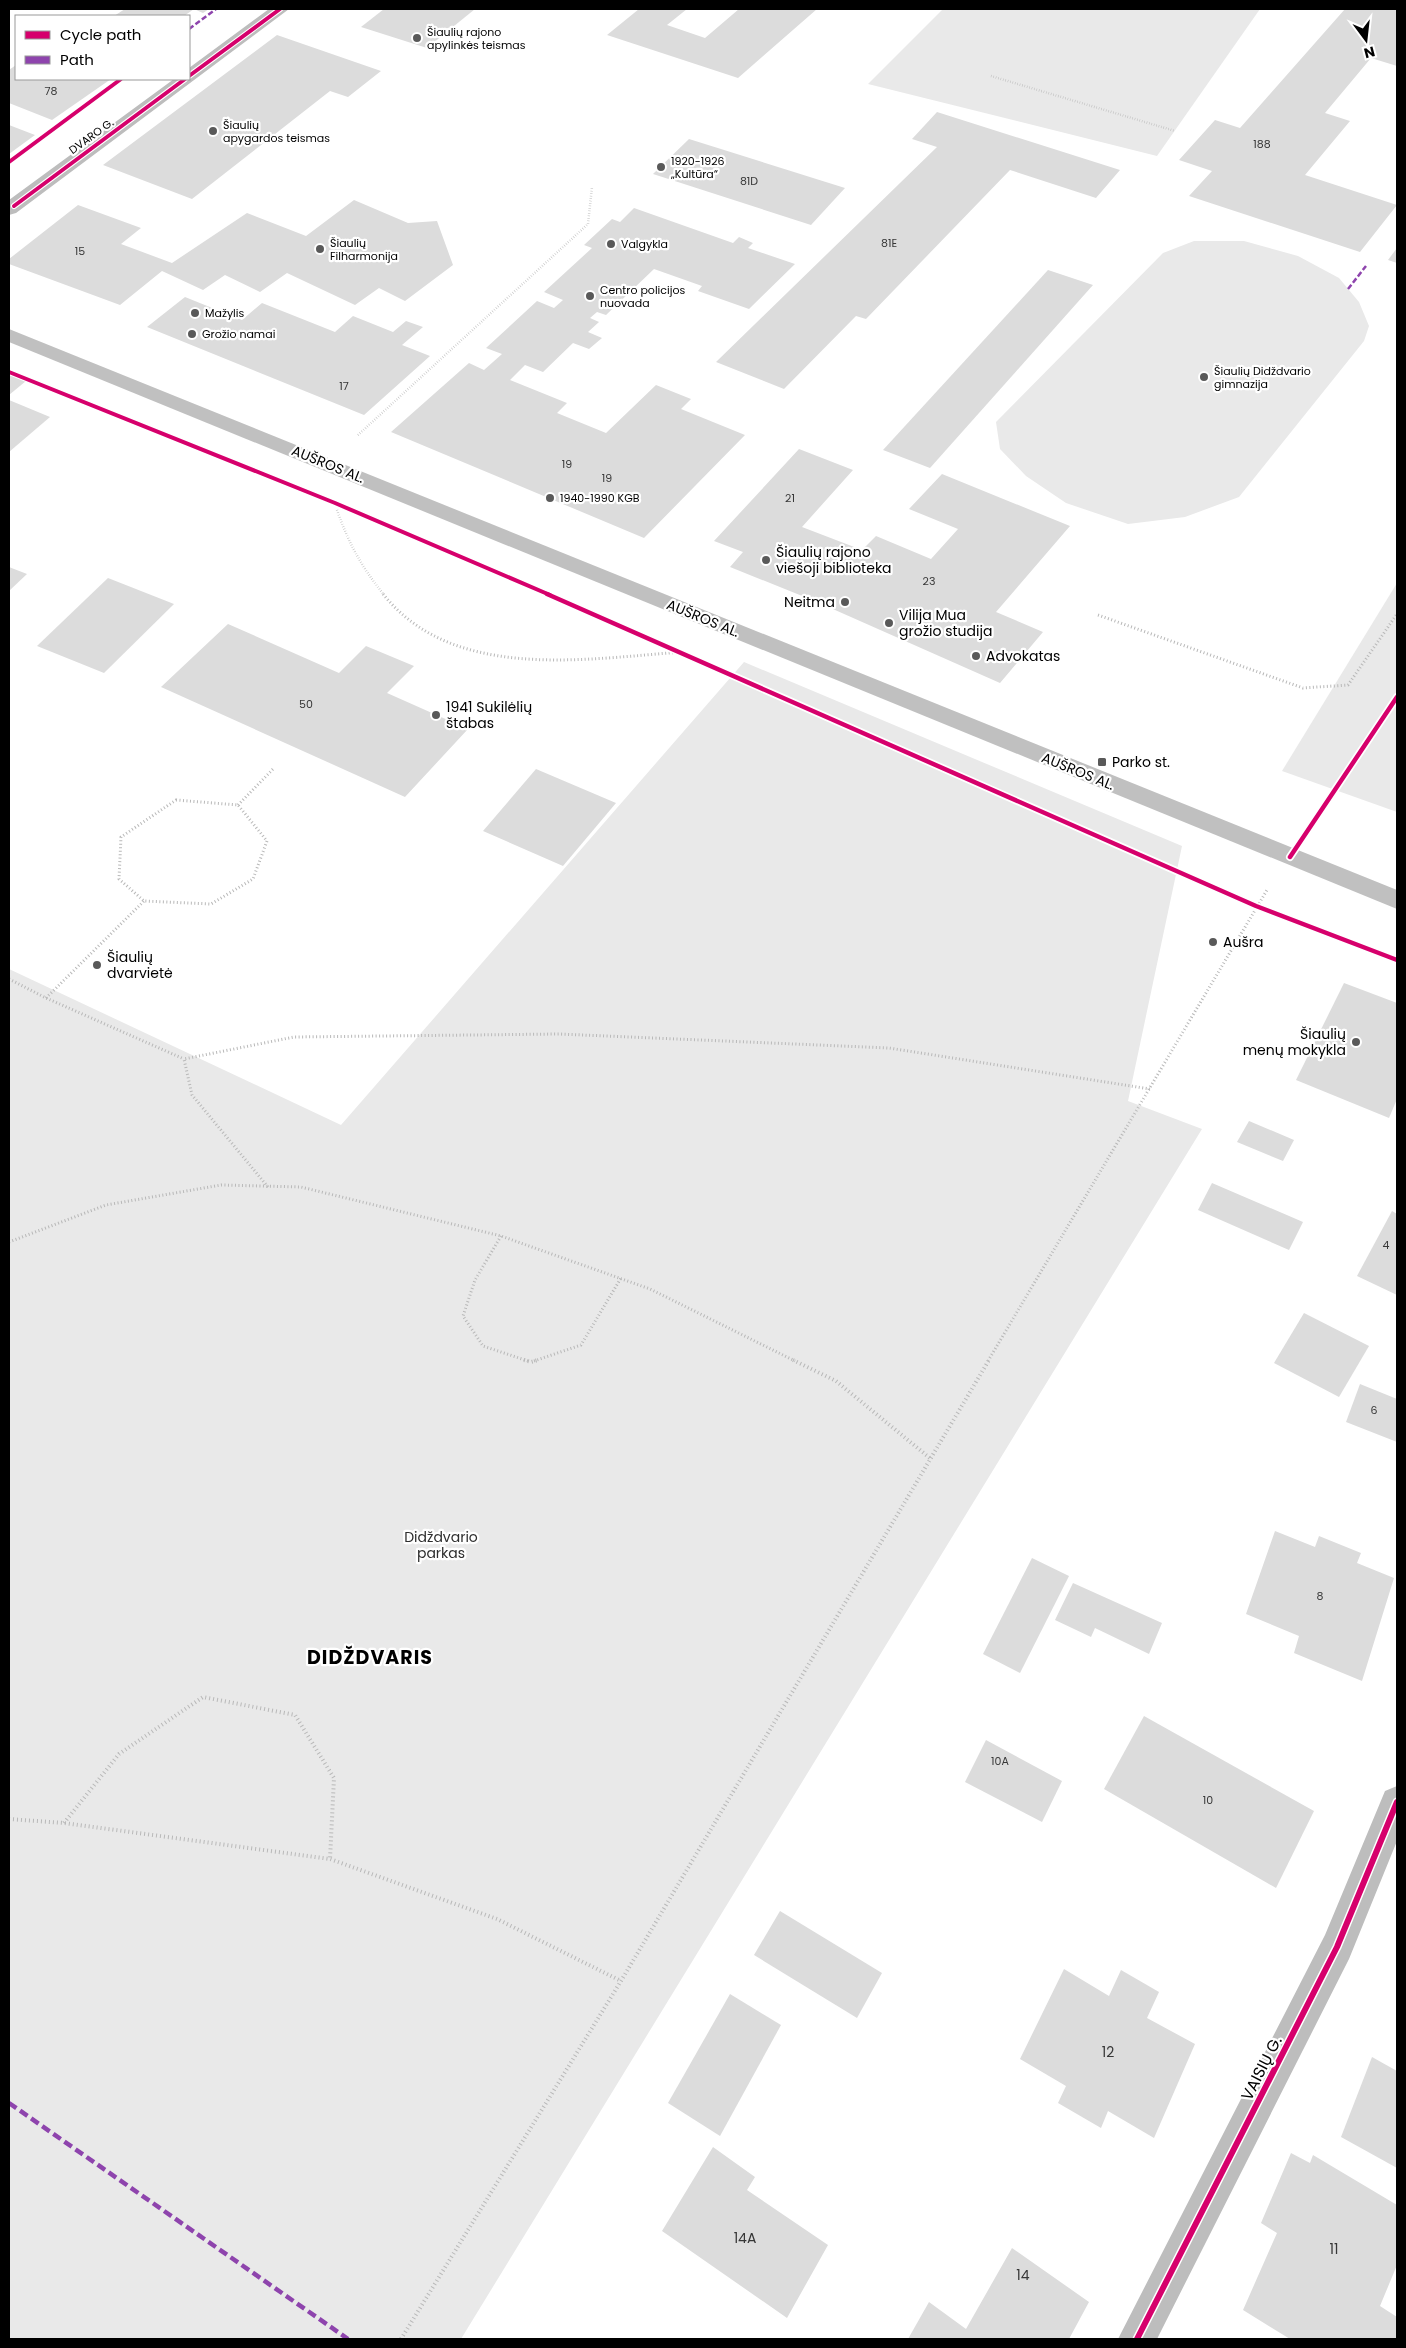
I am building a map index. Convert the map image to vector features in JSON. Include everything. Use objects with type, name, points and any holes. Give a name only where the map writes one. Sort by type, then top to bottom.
[{"type":"main road","name":"AUŠROS AL.","points":[[9,335],[1397,900]]},
{"type":"street","points":[[190,75],[280,9]]},
{"type":"street","name":"DVARO G.","points":[[9,209],[184,80]]},
{"type":"street","name":"VAISIŲ G.","points":[[1137,2339],[1337,1947],[1397,1802]]},
{"type":"path","points":[[992,76],[1175,131]]},
{"type":"path","points":[[327,463],[588,224],[592,187]]},
{"type":"path","points":[[335,503],[348,542],[369,576],[392,605],[422,629],[458,645],[510,659],[553,660],[683,652]]},
{"type":"path","points":[[1098,615],[1303,688],[1348,685],[1397,614]]},
{"type":"path","points":[[238,805],[274,768]]},
{"type":"path","points":[[176,800],[238,805],[267,841],[253,879],[211,904],[144,901],[119,879],[121,837],[176,800]]},
{"type":"path","points":[[401,2339],[621,1981],[1150,1090],[1256,906],[1290,857]]},
{"type":"path","points":[[46,998],[144,901]]},
{"type":"path","points":[[9,979],[46,998],[184,1060],[294,1037],[559,1034],[888,1048],[1150,1090]]},
{"type":"path","points":[[184,1060],[192,1095],[268,1187]]},
{"type":"path","points":[[9,1242],[106,1205],[221,1186],[301,1188],[501,1236],[650,1289],[836,1380],[930,1459]]},
{"type":"path","points":[[501,1236],[475,1280],[463,1316],[483,1346],[531,1362],[581,1345],[621,1278]]},
{"type":"path","points":[[64,1823],[118,1754],[203,1697],[295,1716],[334,1778],[330,1859]]},
{"type":"path","points":[[9,1819],[64,1823],[330,1859],[497,1919],[621,1981]]},
{"type":"green space","points":[[943,9],[1260,9],[1157,156],[868,84]]},
{"type":"green space","points":[[1194,241],[1244,241],[1298,256],[1339,278],[1359,302],[1369,326],[1364,341],[1239,497],[1185,517],[1128,524],[1066,503],[1026,476],[1000,449],[996,422],[1163,253]]},
{"type":"green space","points":[[1397,583],[1397,812],[1282,771]]},
{"type":"green space","name":"Didždvario parkas","points":[[744,662],[1182,846],[1128,1101],[1202,1129],[461,2339],[9,2339],[9,969],[341,1125]]},
{"type":"building","points":[[125,9],[194,9],[185,15],[116,15]]},
{"type":"building","points":[[194,9],[209,9],[203,13]]},
{"type":"building","name":"Šiaulių rajono apylinkės teismas","points":[[384,9],[475,9],[427,48],[361,27]]},
{"type":"building","points":[[639,9],[687,9],[667,25],[705,38],[739,9],[817,9],[738,78],[607,35]]},
{"type":"building","points":[[1345,9],[1397,9],[1397,66],[1371,58],[1325,113],[1350,121],[1305,175],[1397,205],[1360,252],[1189,196],[1212,171],[1179,160],[1215,120],[1240,128]]},
{"type":"building","name":"Šiaulių apygardos teismas","points":[[277,35],[381,71],[348,97],[330,91],[192,199],[103,165]]},
{"type":"building","points":[[15,66],[15,80],[110,80],[52,120],[9,103],[9,70]]},
{"type":"building","points":[[937,112],[1120,170],[1096,198],[1010,170],[866,319],[856,316],[784,389],[716,362],[937,147],[912,139]]},
{"type":"building","points":[[9,125],[35,135],[9,154]]},
{"type":"building","points":[[689,139],[845,188],[811,225],[653,174]]},
{"type":"building","name":"Šiaulių Filharmonija","points":[[354,200],[408,223],[437,221],[453,265],[405,301],[379,288],[355,305],[287,273],[260,292],[225,275],[203,290],[162,271],[120,305],[9,264],[9,259],[78,205],[141,228],[121,244],[172,263],[247,213],[306,236]]},
{"type":"building","points":[[634,208],[733,243],[739,237],[753,243],[748,248],[795,264],[749,309],[698,291],[702,286],[654,269],[606,315],[597,312],[590,318],[599,322],[588,332],[602,338],[589,349],[573,343],[543,372],[525,365],[510,380],[567,403],[557,413],[606,433],[656,385],[691,399],[681,409],[745,435],[644,538],[391,432],[469,363],[484,370],[502,354],[486,348],[537,301],[554,308],[563,300],[544,292],[592,248],[584,245],[612,219],[620,222]]},
{"type":"building","points":[[1397,248],[1397,263],[1388,260]]},
{"type":"building","points":[[1048,270],[1093,285],[930,468],[883,450]]},
{"type":"building","points":[[185,297],[242,320],[262,303],[335,332],[353,316],[393,332],[406,321],[423,327],[402,345],[430,356],[364,415],[147,327]]},
{"type":"building","points":[[9,374],[26,381],[9,395]]},
{"type":"building","points":[[9,400],[50,417],[9,452]]},
{"type":"building","points":[[799,449],[853,470],[802,527],[862,550],[876,536],[931,559],[958,529],[909,509],[942,474],[1070,526],[996,612],[1043,632],[1000,683],[817,602],[730,567],[743,552],[714,541]]},
{"type":"building","points":[[9,567],[27,574],[9,591]]},
{"type":"building","points":[[108,578],[174,604],[104,673],[37,646]]},
{"type":"building","points":[[228,624],[339,673],[366,646],[414,666],[387,693],[468,729],[405,797],[161,687]]},
{"type":"building","points":[[536,769],[616,803],[563,866],[483,831]]},
{"type":"building","name":"Šiaulių menų mokykla","points":[[1344,983],[1397,1003],[1397,1099],[1389,1118],[1296,1080]]},
{"type":"building","points":[[1249,1121],[1294,1140],[1283,1161],[1237,1142]]},
{"type":"building","points":[[1212,1183],[1303,1222],[1289,1250],[1198,1210]]},
{"type":"building","points":[[1392,1211],[1397,1214],[1397,1295],[1357,1276]]},
{"type":"building","points":[[1304,1313],[1369,1346],[1339,1397],[1274,1363]]},
{"type":"building","points":[[1360,1384],[1397,1399],[1397,1442],[1346,1422]]},
{"type":"building","points":[[1275,1531],[1315,1547],[1319,1536],[1361,1553],[1357,1563],[1394,1578],[1362,1681],[1294,1653],[1299,1636],[1246,1614]]},
{"type":"building","points":[[1032,1558],[1069,1576],[1020,1673],[983,1654]]},
{"type":"building","points":[[1073,1583],[1162,1623],[1149,1654],[1095,1628],[1091,1637],[1055,1620]]},
{"type":"building","points":[[1144,1716],[1314,1811],[1276,1888],[1104,1789]]},
{"type":"building","points":[[986,1740],[1062,1781],[1042,1822],[965,1782]]},
{"type":"building","points":[[780,1911],[882,1973],[857,2018],[754,1955]]},
{"type":"building","points":[[1064,1969],[1109,1996],[1121,1970],[1159,1992],[1147,2018],[1195,2044],[1154,2138],[1108,2111],[1101,2128],[1058,2103],[1066,2086],[1020,2059]]},
{"type":"building","points":[[730,1994],[781,2025],[720,2136],[668,2103]]},
{"type":"building","points":[[1372,2057],[1397,2071],[1397,2168],[1341,2137]]},
{"type":"building","points":[[713,2147],[755,2177],[747,2190],[828,2245],[787,2318],[662,2231]]},
{"type":"building","points":[[1291,2153],[1310,2163],[1313,2155],[1397,2205],[1397,2265],[1380,2306],[1397,2317],[1397,2339],[1290,2339],[1243,2310],[1277,2233],[1261,2223]]},
{"type":"building","points":[[1012,2248],[1089,2302],[1069,2339],[908,2339],[929,2302],[966,2329]]},
{"type":"marked path","points":[[190,28],[216,9]]},
{"type":"marked path","points":[[1348,289],[1366,266]]},
{"type":"marked path","points":[[9,2103],[348,2339]]},
{"type":"cycle path","points":[[190,75],[280,9]]},
{"type":"cycle path","points":[[9,162],[120,80]]},
{"type":"cycle path","points":[[14,206],[184,80]]},
{"type":"cycle path","points":[[9,372],[335,503],[683,652],[1256,906],[1397,960]]},
{"type":"cycle path","points":[[1290,857],[1397,697]]},
{"type":"cycle path","points":[[1137,2339],[1337,1947],[1397,1802]]},
{"type":"place","name":"Šiaulių rajono apylinkės teismas","points":[[417,38]]},
{"type":"place","name":"Šiaulių apygardos teismas","points":[[213,131]]},
{"type":"place","name":"1920-1926 „Kultūra“","points":[[661,167]]},
{"type":"place","name":"Valgykla","points":[[611,244]]},
{"type":"place","name":"Šiaulių Filharmonija","points":[[320,249]]},
{"type":"place","name":"Centro policijos nuovada","points":[[590,296]]},
{"type":"place","name":"Mažylis","points":[[195,313]]},
{"type":"place","name":"Grožio namai","points":[[192,334]]},
{"type":"place","name":"Šiaulių Didždvario gimnazija","points":[[1204,377]]},
{"type":"place","name":"1940-1990 KGB","points":[[550,498]]},
{"type":"place","name":"Šiaulių rajono viešoji biblioteka","points":[[766,560]]},
{"type":"place","name":"Neitma","points":[[845,602]]},
{"type":"place","name":"Vilija Mua grožio studija","points":[[889,623]]},
{"type":"place","name":"Advokatas","points":[[976,656]]},
{"type":"place","name":"1941 Sukilėlių štabas","points":[[436,715]]},
{"type":"place","name":"Parko st.","points":[[1102,762]]},
{"type":"place","name":"Aušra","points":[[1213,942]]},
{"type":"place","name":"Šiaulių dvarvietė","points":[[97,965]]},
{"type":"place","name":"Šiaulių menų mokykla","points":[[1356,1042]]},
{"type":"district","name":"DIDŽDVARIS","points":[[370,1657]]}]
